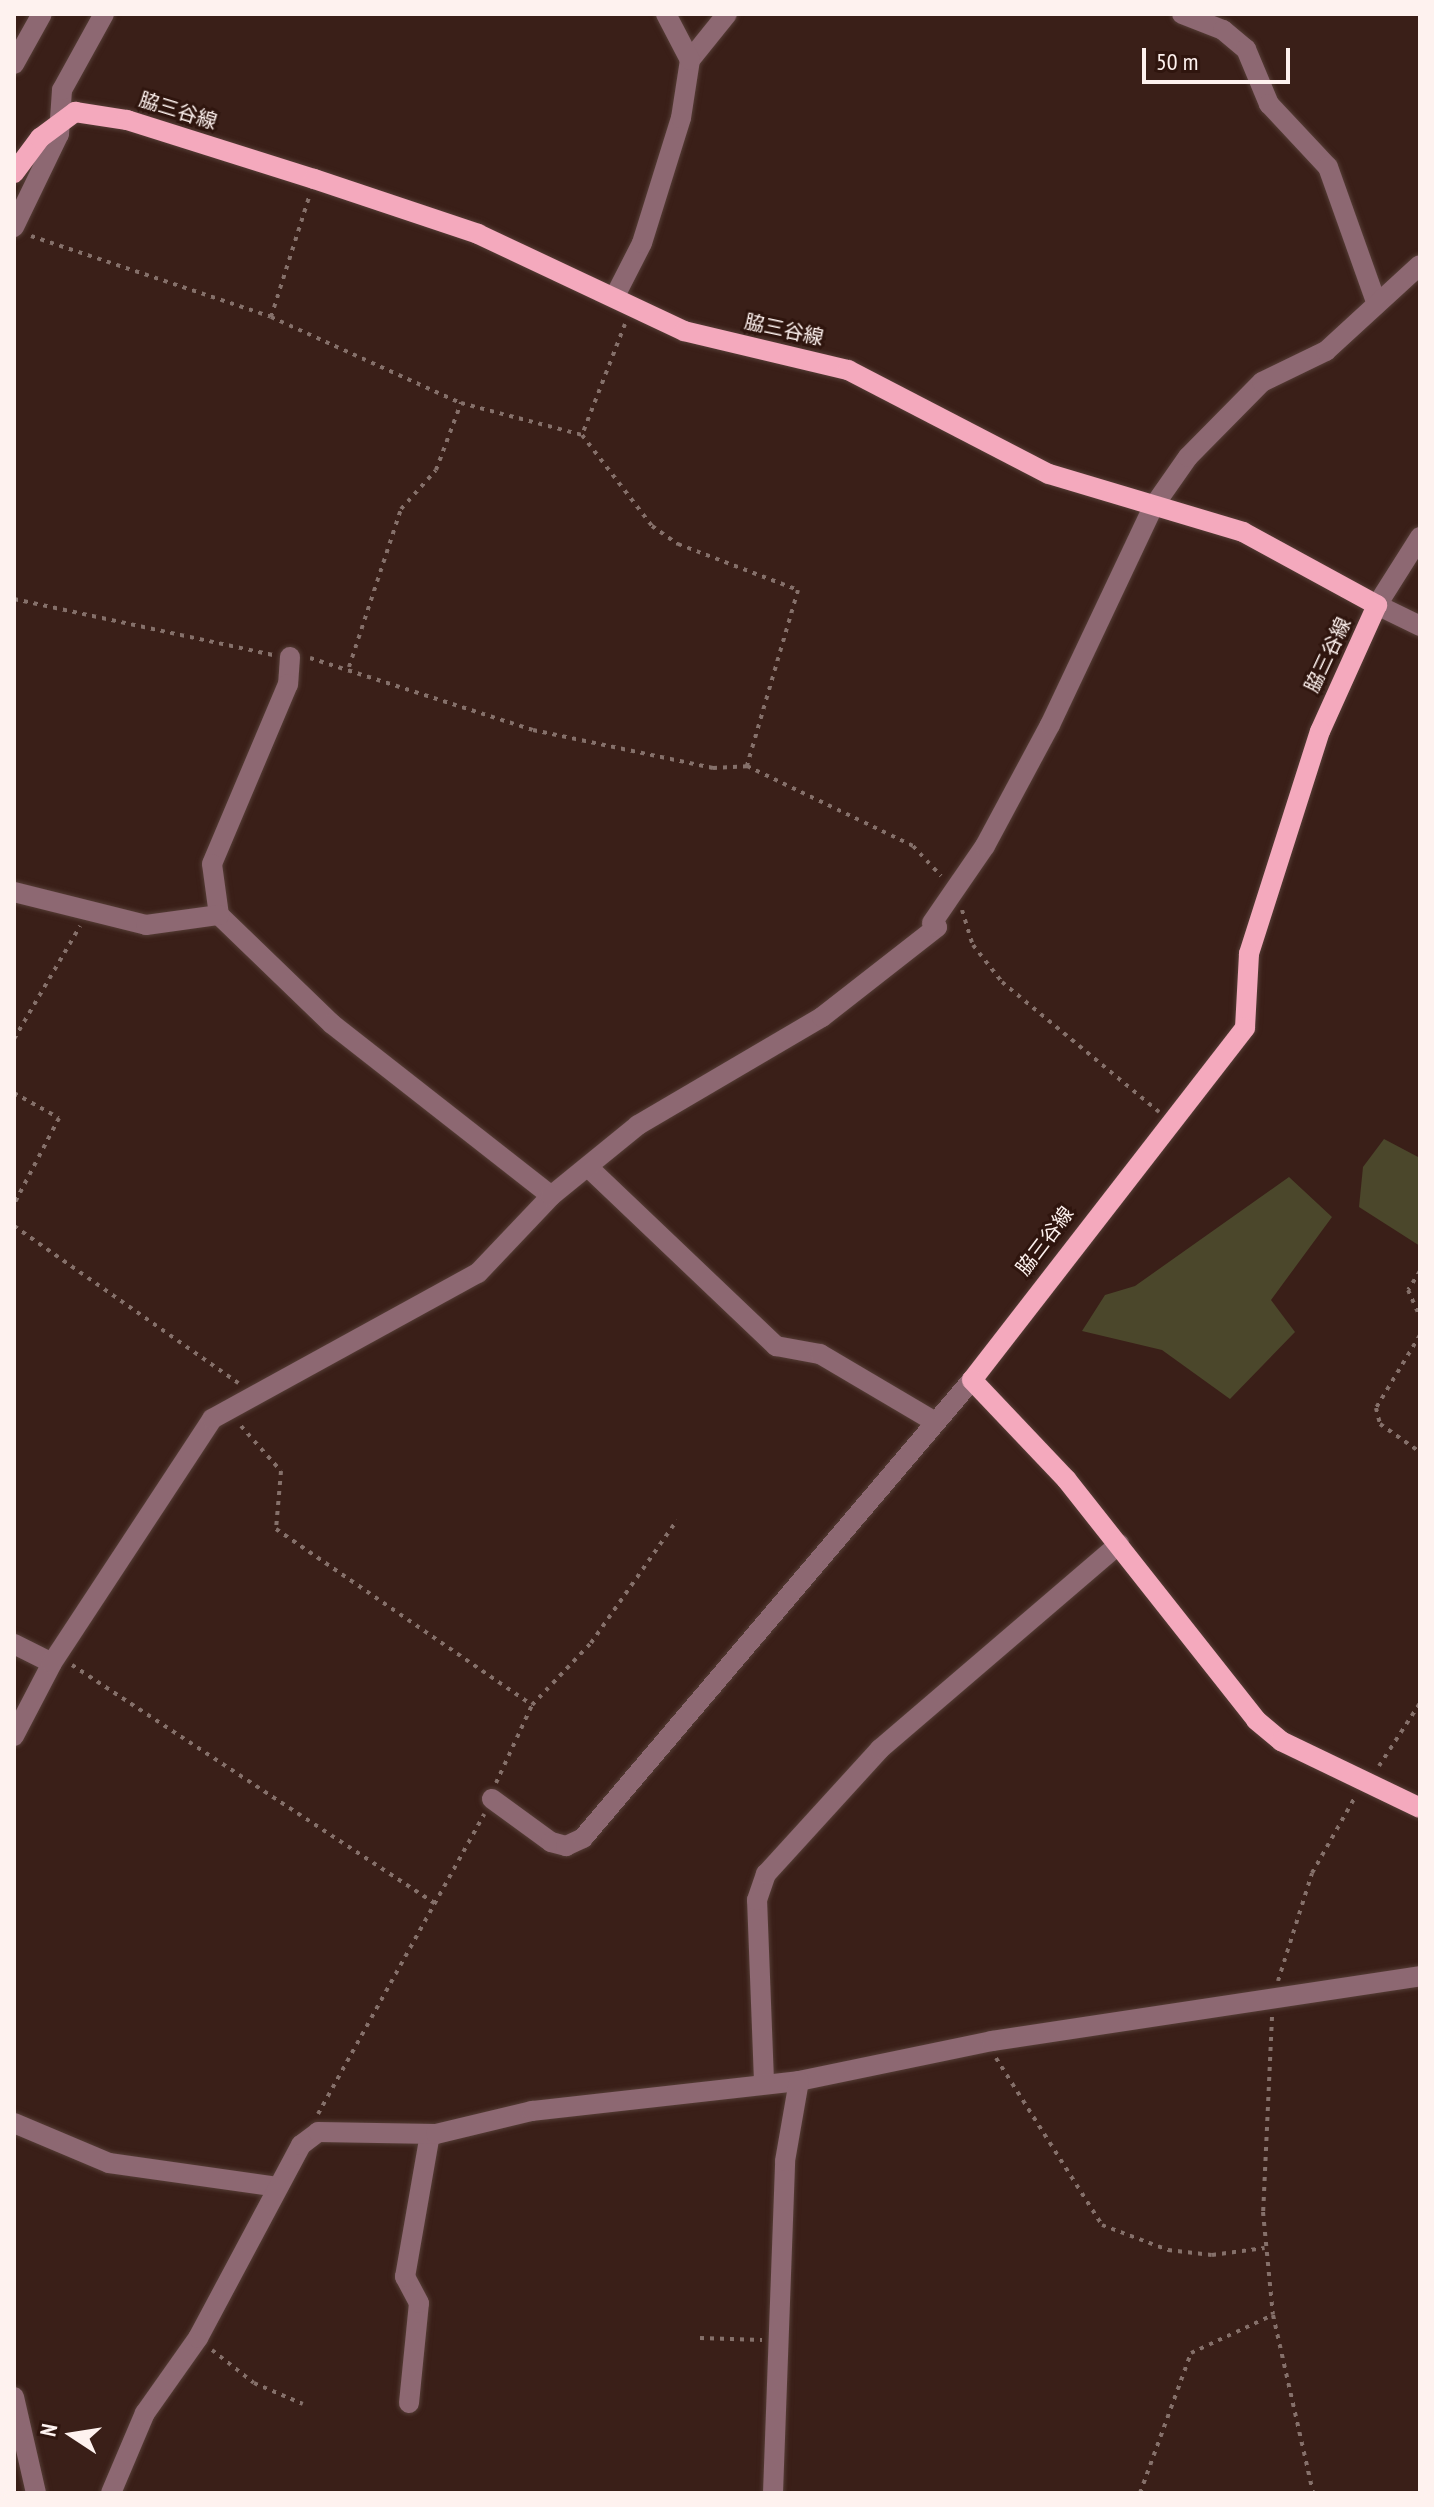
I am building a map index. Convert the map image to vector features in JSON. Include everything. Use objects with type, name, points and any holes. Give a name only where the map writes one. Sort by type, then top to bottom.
[{"type":"main road","name":"脇三谷線","points":[[56,123],[75,112],[127,120],[478,234],[684,331],[848,370],[1049,474],[1243,532],[1377,605],[1320,731],[1249,954],[1245,1028],[972,1380]]},
{"type":"main road","points":[[14,173],[56,123]]},
{"type":"main road","points":[[972,1380],[1119,1544],[1256,1720],[1281,1741],[1368,1779],[1420,1808]]},
{"type":"street","points":[[14,64],[42,14]]},
{"type":"street","points":[[14,229],[59,134],[56,123],[62,90],[104,14]]},
{"type":"street","points":[[666,14],[690,60]]},
{"type":"street","points":[[624,301],[673,157],[690,60],[727,14]]},
{"type":"street","points":[[1182,14],[1223,30],[1246,49],[1269,104],[1328,167],[1376,302]]},
{"type":"street","points":[[14,1736],[54,1659],[212,1419],[478,1273],[551,1196],[638,1125],[822,1017],[904,959],[937,927],[932,923],[956,892],[1050,725],[1153,507],[1234,405],[1262,382],[1326,351],[1376,302],[1420,265]]},
{"type":"street","points":[[1420,537],[1377,605],[1420,626]]},
{"type":"street","points":[[290,657],[288,684],[212,864],[219,915],[332,1024],[551,1196]]},
{"type":"street","points":[[14,892],[146,925],[219,915]]},
{"type":"street","points":[[588,1167],[776,1346],[820,1354],[932,1420]]},
{"type":"street","points":[[492,1799],[551,1842],[566,1846],[583,1838],[932,1420],[972,1380]]},
{"type":"street","points":[[764,2081],[757,1900],[766,1874],[880,1749],[1119,1544]]},
{"type":"street","points":[[14,1644],[54,1659]]},
{"type":"street","points":[[111,2493],[145,2413],[198,2338],[277,2187],[318,2132],[430,2134],[532,2111],[764,2081],[799,2081],[986,2043],[1275,1995],[1420,1976]]},
{"type":"street","points":[[773,2493],[785,2161],[799,2081]]},
{"type":"street","points":[[14,2123],[109,2163],[277,2187]]},
{"type":"street","points":[[409,2403],[419,2303],[405,2277],[430,2134]]},
{"type":"street","points":[[14,2397],[36,2493]]},
{"type":"path","points":[[271,317],[314,179]]},
{"type":"path","points":[[14,229],[271,317],[461,403],[582,435],[652,526],[678,544],[798,590],[747,766]]},
{"type":"path","points":[[582,435],[624,301]]},
{"type":"path","points":[[349,667],[401,509],[436,470],[461,403]]},
{"type":"path","points":[[14,599],[221,648],[349,667],[520,727],[713,768],[747,766],[913,846],[956,892],[973,945],[1002,982],[1173,1123]]},
{"type":"path","points":[[14,1039],[89,910]]},
{"type":"path","points":[[14,1093],[59,1118],[14,1204]]},
{"type":"path","points":[[14,1226],[253,1394]]},
{"type":"path","points":[[1420,1271],[1408,1290],[1420,1317]]},
{"type":"path","points":[[1420,1335],[1376,1408],[1380,1424],[1420,1452]]},
{"type":"path","points":[[228,1409],[281,1471],[276,1529],[532,1705]]},
{"type":"path","points":[[54,1659],[435,1903]]},
{"type":"path","points":[[1313,2493],[1273,2315],[1266,2248],[1262,2108],[1275,1995],[1312,1873],[1368,1779],[1420,1703]]},
{"type":"path","points":[[986,2043],[1102,2225],[1168,2250],[1212,2255],[1266,2248]]},
{"type":"path","points":[[1140,2493],[1191,2353],[1273,2315]]},
{"type":"path","points":[[198,2338],[254,2383],[303,2404]]},
{"type":"path","points":[[700,2338],[777,2340]]},
{"type":"shaded area","points":[[1384,1139],[1420,1158],[1420,1246],[1359,1207],[1363,1167]]},
{"type":"shaded area","points":[[1289,1177],[1332,1217],[1271,1300],[1295,1332],[1230,1399],[1162,1350],[1082,1331],[1105,1295],[1135,1286]]}]
